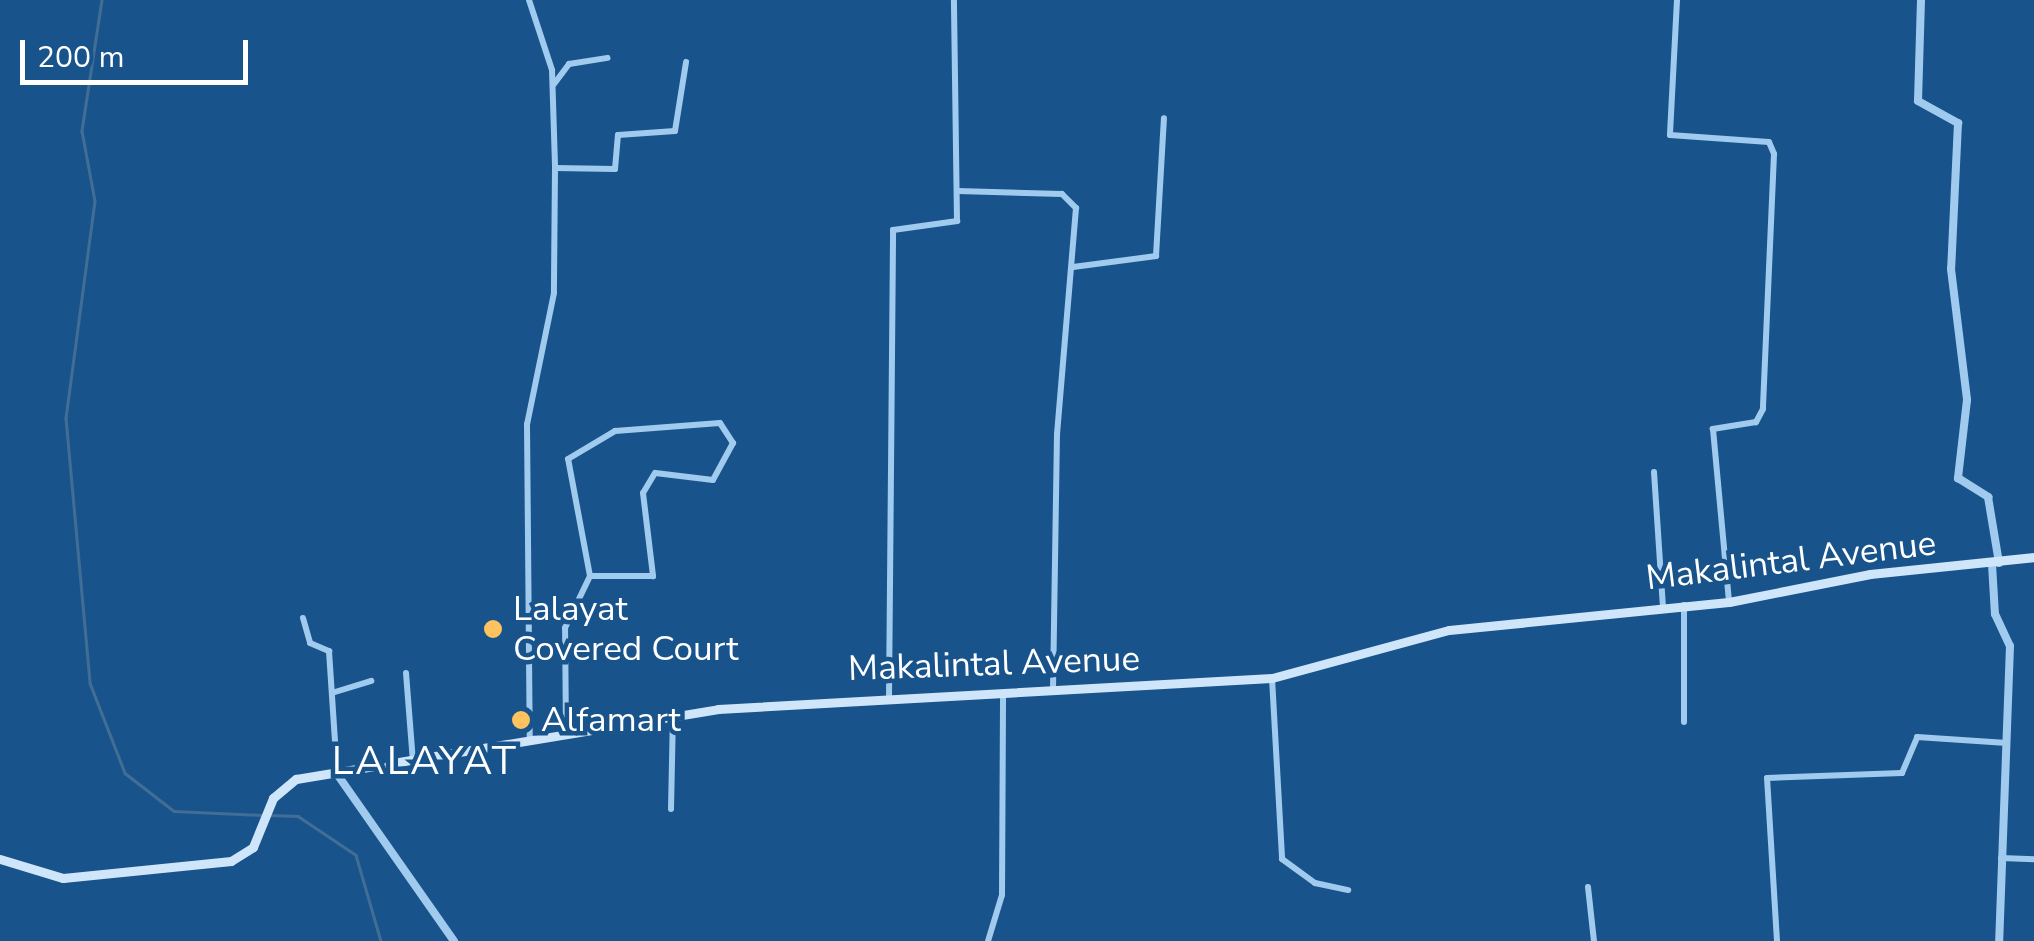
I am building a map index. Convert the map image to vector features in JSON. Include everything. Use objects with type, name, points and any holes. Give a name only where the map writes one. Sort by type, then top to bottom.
[{"type":"main road","name":"Makalintal Avenue","points":[[0,859],[48,878],[231,861],[260,832],[273,798],[296,779],[788,699],[1052,693],[1272,678],[1448,630],[1684,603],[1729,602],[1870,574],[2034,557]]},
{"type":"street","points":[[529,0],[554,84],[556,168],[554,293],[527,424],[530,742]]},
{"type":"street","points":[[889,698],[893,230],[952,225],[958,191],[954,0]]},
{"type":"street","points":[[1677,0],[1670,135],[1768,142],[1774,154],[1763,409],[1756,422],[1713,429],[1729,602]]},
{"type":"street","points":[[1921,0],[1918,101],[1958,124],[1951,269],[1968,400],[1958,478],[1988,498],[1996,563],[1995,614],[2010,646],[1999,941]]},
{"type":"street","points":[[554,84],[569,64],[608,58]]},
{"type":"street","points":[[556,168],[615,169],[618,136],[674,131],[686,62]]},
{"type":"street","points":[[1073,267],[1156,256],[1164,118]]},
{"type":"street","points":[[958,191],[1068,196],[1076,208],[1057,434],[1052,693]]},
{"type":"street","points":[[566,735],[565,628],[590,576],[568,459],[615,431],[720,423],[733,443],[713,480],[655,474],[643,493],[654,576],[590,576]]},
{"type":"street","points":[[1654,472],[1663,606]]},
{"type":"street","points":[[1684,603],[1684,722]]},
{"type":"street","points":[[302,618],[310,643],[330,651],[337,774],[454,941]]},
{"type":"street","points":[[406,673],[412,762]]},
{"type":"street","points":[[1272,678],[1282,859],[1315,883],[1348,890]]},
{"type":"street","points":[[334,692],[371,681]]},
{"type":"street","points":[[988,941],[1002,895],[1003,694]]},
{"type":"street","points":[[671,808],[673,717]]},
{"type":"street","points":[[1778,941],[1767,778],[1902,773],[1917,737],[2008,743]]},
{"type":"street","points":[[2001,858],[2034,859]]},
{"type":"street","points":[[1588,886],[1594,941]]},
{"type":"waterway","points":[[102,0],[82,131],[95,201],[66,418],[90,683],[125,773],[174,811],[261,815]]},
{"type":"waterway","points":[[269,815],[298,816],[356,855],[381,941]]},
{"type":"place","name":"Lalayat Covered Court","points":[[493,629]]},
{"type":"place","name":"Alfamart","points":[[521,720]]},
{"type":"district","name":"LALAYAT","points":[[425,761]]}]
